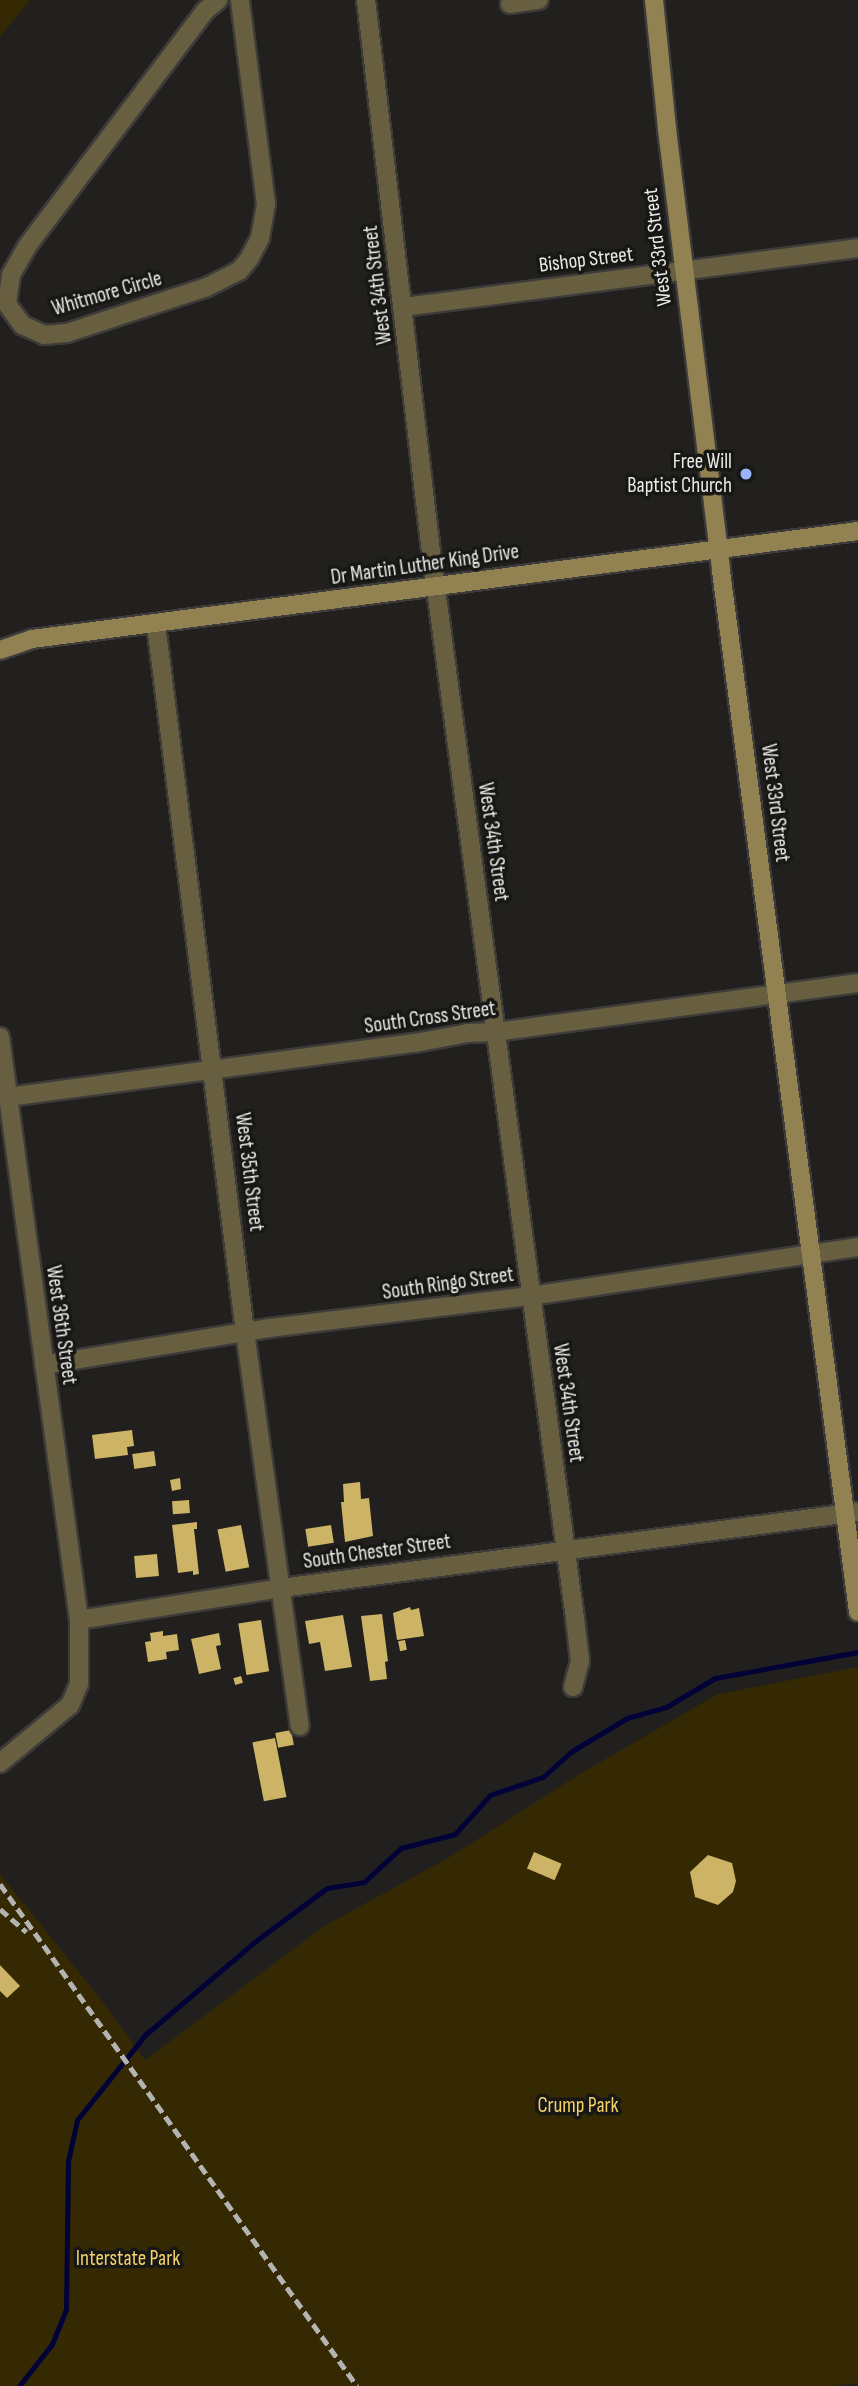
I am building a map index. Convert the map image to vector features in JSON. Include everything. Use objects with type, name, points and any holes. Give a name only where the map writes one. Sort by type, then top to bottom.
[{"type":"street","name":"Whitmore Circle","points":[[218,0],[205,11],[27,245],[12,275],[7,304],[22,325],[44,335],[67,333],[207,287],[239,271],[249,259],[260,238],[266,204],[240,0]]},
{"type":"street","name":"West 34th Street","points":[[366,0],[436,587],[580,1661],[573,1687]]},
{"type":"street","points":[[510,4],[540,0]]},
{"type":"street","name":"West 33rd Street","points":[[654,0],[719,549],[811,1252],[852,1513],[858,1612]]},
{"type":"street","name":"Bishop Street","points":[[404,307],[858,248]]},
{"type":"street","name":"Dr Martin Luther King Drive","points":[[0,650],[32,639],[858,531]]},
{"type":"street","name":"West 35th Street","points":[[156,624],[245,1332],[300,1726]]},
{"type":"street","name":"South Cross Street","points":[[8,1097],[415,1043],[468,1033],[496,1032],[858,983]]},
{"type":"street","name":"West 36th Street","points":[[0,1037],[79,1620]]},
{"type":"street","name":"South Ringo Street","points":[[44,1365],[245,1332],[530,1296],[858,1247]]},
{"type":"street","name":"South Chester Street","points":[[79,1620],[281,1588],[852,1513]]},
{"type":"street","points":[[0,1763],[70,1705],[76,1695],[79,1684],[79,1620]]},
{"type":"green space","points":[[0,0],[30,0],[0,37]]},
{"type":"green space","name":"Crump Park","points":[[858,1667],[858,2383],[831,2386],[0,2386],[0,1874],[103,2002],[145,2060],[324,1926],[448,1858],[583,1772],[718,1694]]},
{"type":"building","points":[[132,1430],[134,1446],[127,1447],[128,1455],[95,1459],[92,1435]]},
{"type":"building","points":[[154,1451],[156,1466],[134,1469],[132,1454]]},
{"type":"building","points":[[180,1478],[181,1489],[172,1491],[170,1480]]},
{"type":"building","points":[[360,1482],[361,1499],[369,1498],[373,1536],[345,1542],[341,1502],[344,1502],[343,1484]]},
{"type":"building","points":[[189,1500],[190,1513],[173,1514],[172,1501]]},
{"type":"building","points":[[197,1522],[197,1529],[194,1529],[199,1574],[193,1575],[193,1571],[178,1573],[172,1525]]},
{"type":"building","points":[[241,1525],[249,1567],[226,1572],[217,1530]]},
{"type":"building","points":[[331,1525],[334,1543],[308,1547],[305,1529]]},
{"type":"building","points":[[157,1554],[159,1576],[136,1578],[134,1556]]},
{"type":"building","points":[[410,1607],[411,1610],[419,1608],[424,1636],[397,1640],[393,1613]]},
{"type":"building","points":[[382,1614],[388,1661],[385,1662],[387,1679],[370,1681],[361,1616]]},
{"type":"building","points":[[343,1615],[352,1667],[325,1671],[320,1642],[309,1644],[305,1621]]},
{"type":"building","points":[[261,1620],[269,1671],[246,1675],[238,1624]]},
{"type":"building","points":[[163,1631],[163,1636],[177,1634],[179,1650],[166,1652],[167,1659],[148,1662],[145,1642],[151,1641],[150,1633]]},
{"type":"building","points":[[219,1633],[221,1645],[216,1646],[221,1669],[199,1674],[191,1639]]},
{"type":"building","points":[[405,1640],[407,1650],[400,1651],[398,1641]]},
{"type":"building","points":[[241,1676],[243,1683],[235,1685],[233,1678]]},
{"type":"building","points":[[291,1730],[294,1745],[278,1748],[275,1733]]},
{"type":"building","points":[[275,1738],[286,1797],[264,1801],[252,1742]]},
{"type":"building","points":[[534,1852],[562,1864],[555,1880],[527,1869]]},
{"type":"building","points":[[708,1855],[732,1863],[736,1881],[733,1892],[718,1905],[695,1897],[690,1872]]},
{"type":"building","points":[[0,1965],[20,1986],[7,1998],[0,1991]]},
{"type":"waterway","points":[[19,2386],[52,2344],[66,2309],[68,2161],[77,2120],[145,2035],[257,1940],[327,1888],[364,1882],[401,1848],[455,1834],[490,1795],[543,1777],[572,1751],[627,1718],[666,1707],[715,1678],[858,1652]]},
{"type":"railway","points":[[0,1884],[357,2386]]},
{"type":"railway","points":[[0,1909],[26,1932]]},
{"type":"place","name":"Free Will Baptist Church","points":[[746,474]]},
{"type":"park label","name":"Interstate Park","points":[[128,2259]]}]
